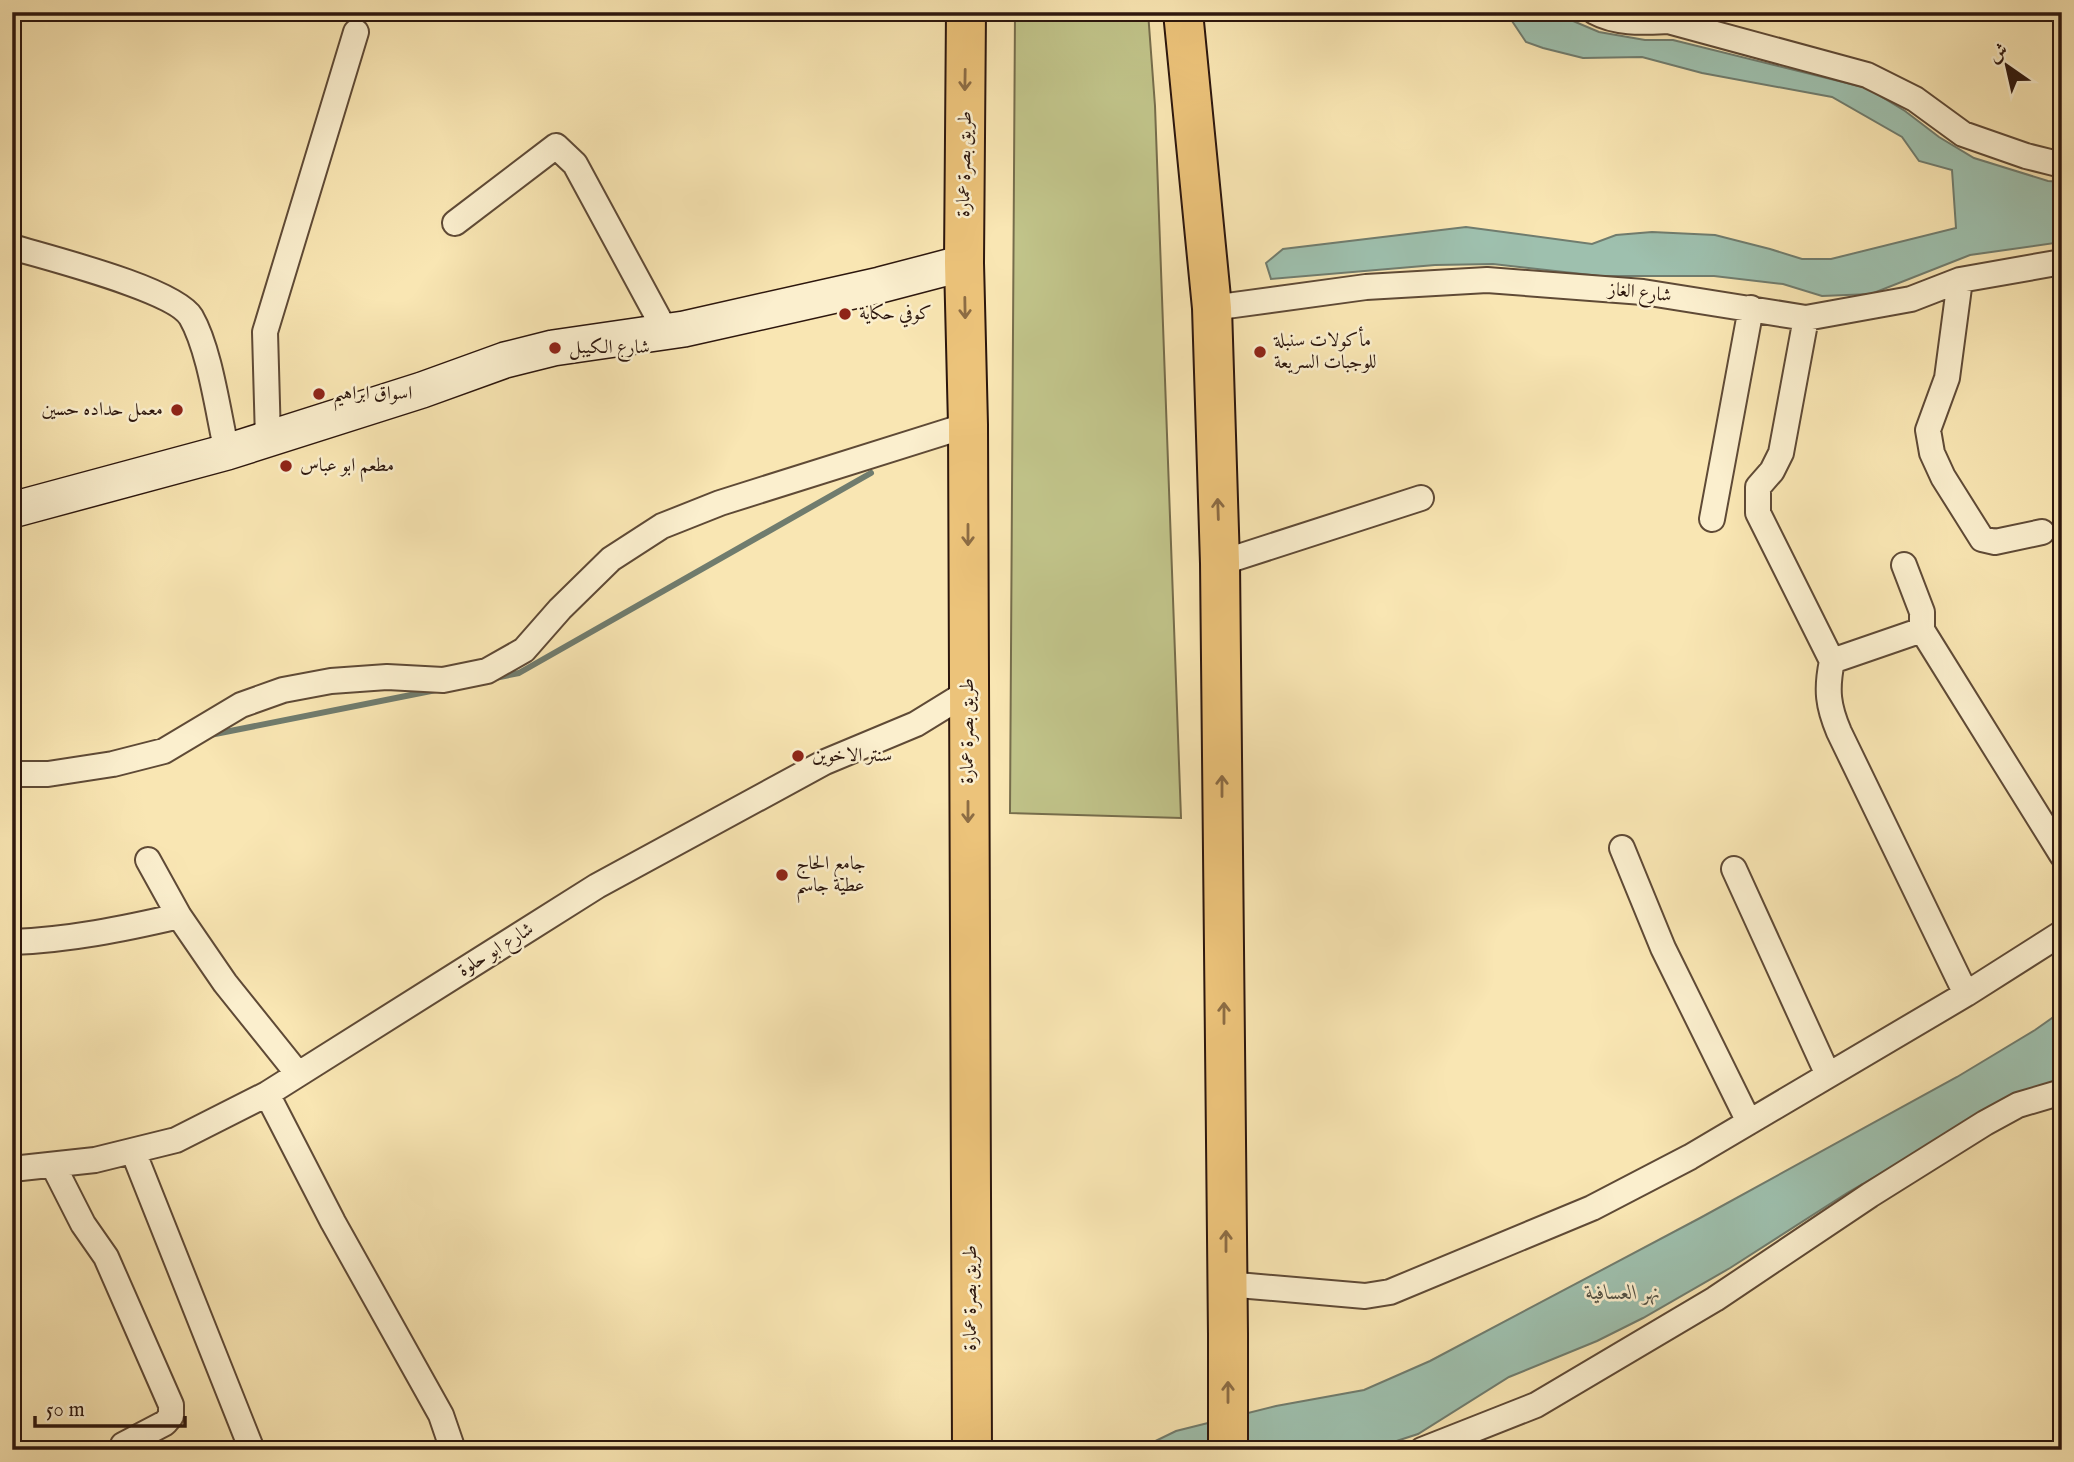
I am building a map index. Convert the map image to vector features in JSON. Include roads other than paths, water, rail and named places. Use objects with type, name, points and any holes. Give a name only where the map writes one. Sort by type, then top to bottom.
[{"type":"highway","name":"طريق بصرة عمارة","points":[[966,12],[964,263],[968,425],[971,1450]]},
{"type":"highway","points":[[1183,12],[1212,308],[1220,563],[1228,1450]]},
{"type":"street","points":[[1595,12],[1602,16],[1640,23],[1669,16],[1867,75],[1915,99],[1963,134],[2026,156],[2062,165]]},
{"type":"street","points":[[268,439],[265,332],[356,32]]},
{"type":"street","points":[[455,223],[556,146],[575,164],[666,332]]},
{"type":"street","points":[[12,247],[134,284],[174,301],[190,315],[203,345],[227,452]]},
{"type":"street","name":"شارع الغاز","points":[[1212,308],[1366,287],[1487,280],[1643,292],[1806,318],[1911,299],[1960,280],[2062,262]]},
{"type":"street","points":[[12,510],[227,452],[422,390],[505,360],[553,348],[666,332],[880,285],[964,263]]},
{"type":"street","points":[[1960,280],[1947,378],[1928,430],[1932,453],[1943,477],[1982,539],[1995,542],[2042,532]]},
{"type":"street","points":[[1712,519],[1751,308]]},
{"type":"street","points":[[1806,318],[1781,453],[1772,471],[1758,487],[1758,513],[1832,662],[1827,684],[1830,711],[1966,994]]},
{"type":"street","points":[[12,774],[48,774],[113,764],[164,751],[241,705],[284,690],[331,681],[387,677],[443,680],[487,671],[524,650],[560,609],[611,559],[662,526],[720,503],[968,425]]},
{"type":"street","points":[[1220,563],[1421,498]]},
{"type":"street","points":[[1904,565],[1922,612],[1922,630],[2062,855]]},
{"type":"street","points":[[1832,662],[1922,630]]},
{"type":"street","name":"شارع ابو حلوة","points":[[12,1169],[95,1160],[176,1140],[267,1094],[597,886],[825,762],[916,724],[968,692]]},
{"type":"street","points":[[1622,848],[1663,948],[1749,1122]]},
{"type":"street","points":[[148,860],[179,916],[225,983],[298,1074]]},
{"type":"street","points":[[1734,869],[1828,1075]]},
{"type":"street","points":[[12,942],[106,933],[179,916]]},
{"type":"street","points":[[1226,1284],[1365,1296],[1390,1292],[1592,1208],[1690,1157],[1966,994],[2062,933]]},
{"type":"street","points":[[1422,1450],[1536,1405],[1714,1299],[1870,1195],[1985,1123],[2018,1105],[2062,1092]]},
{"type":"street","points":[[267,1094],[333,1222],[441,1415],[453,1450]]},
{"type":"street","points":[[133,1151],[253,1450]]},
{"type":"street","points":[[53,1165],[83,1224],[106,1257],[171,1405],[170,1416],[165,1423],[123,1445]]},
{"type":"water","points":[[1506,12],[1552,12],[1599,32],[1645,40],[1673,40],[1867,88],[1974,158],[2048,181],[2062,182],[2062,242],[1970,255],[1871,294],[1822,296],[1783,284],[1714,276],[1600,276],[1493,264],[1435,265],[1271,279],[1266,263],[1283,249],[1466,227],[1592,244],[1616,235],[1652,232],[1715,235],[1802,259],[1831,259],[1956,228],[1952,170],[1919,161],[1902,137],[1832,97],[1702,73],[1642,57],[1583,58],[1543,48],[1526,42]]},
{"type":"water","name":"نهر العسافية","points":[[2062,1011],[2062,1083],[1961,1127],[1847,1193],[1730,1268],[1643,1318],[1597,1341],[1509,1377],[1418,1434],[1369,1450],[1137,1450],[1176,1431],[1276,1406],[1364,1390],[1430,1361],[1700,1218],[1957,1077]]},
{"type":"waterway","points":[[495,678],[519,673],[871,473]]},
{"type":"waterway","points":[[210,735],[436,690]]},
{"type":"place","name":"كوفي حكاية","points":[[845,314]]},
{"type":"place","name":"شارع الكيبل","points":[[555,348]]},
{"type":"place","name":"مأكولات سنبلة للوجبات السريعة","points":[[1260,352]]},
{"type":"place","name":"اسواق ابراهيم","points":[[319,394]]},
{"type":"place","name":"معمل حداده حسين","points":[[177,410]]},
{"type":"place","name":"مطعم ابو عباس","points":[[286,466]]},
{"type":"place","name":"سنتر الاخوين","points":[[798,756]]},
{"type":"place","name":"جامع الحاج عطية جاسم","points":[[782,875]]}]
